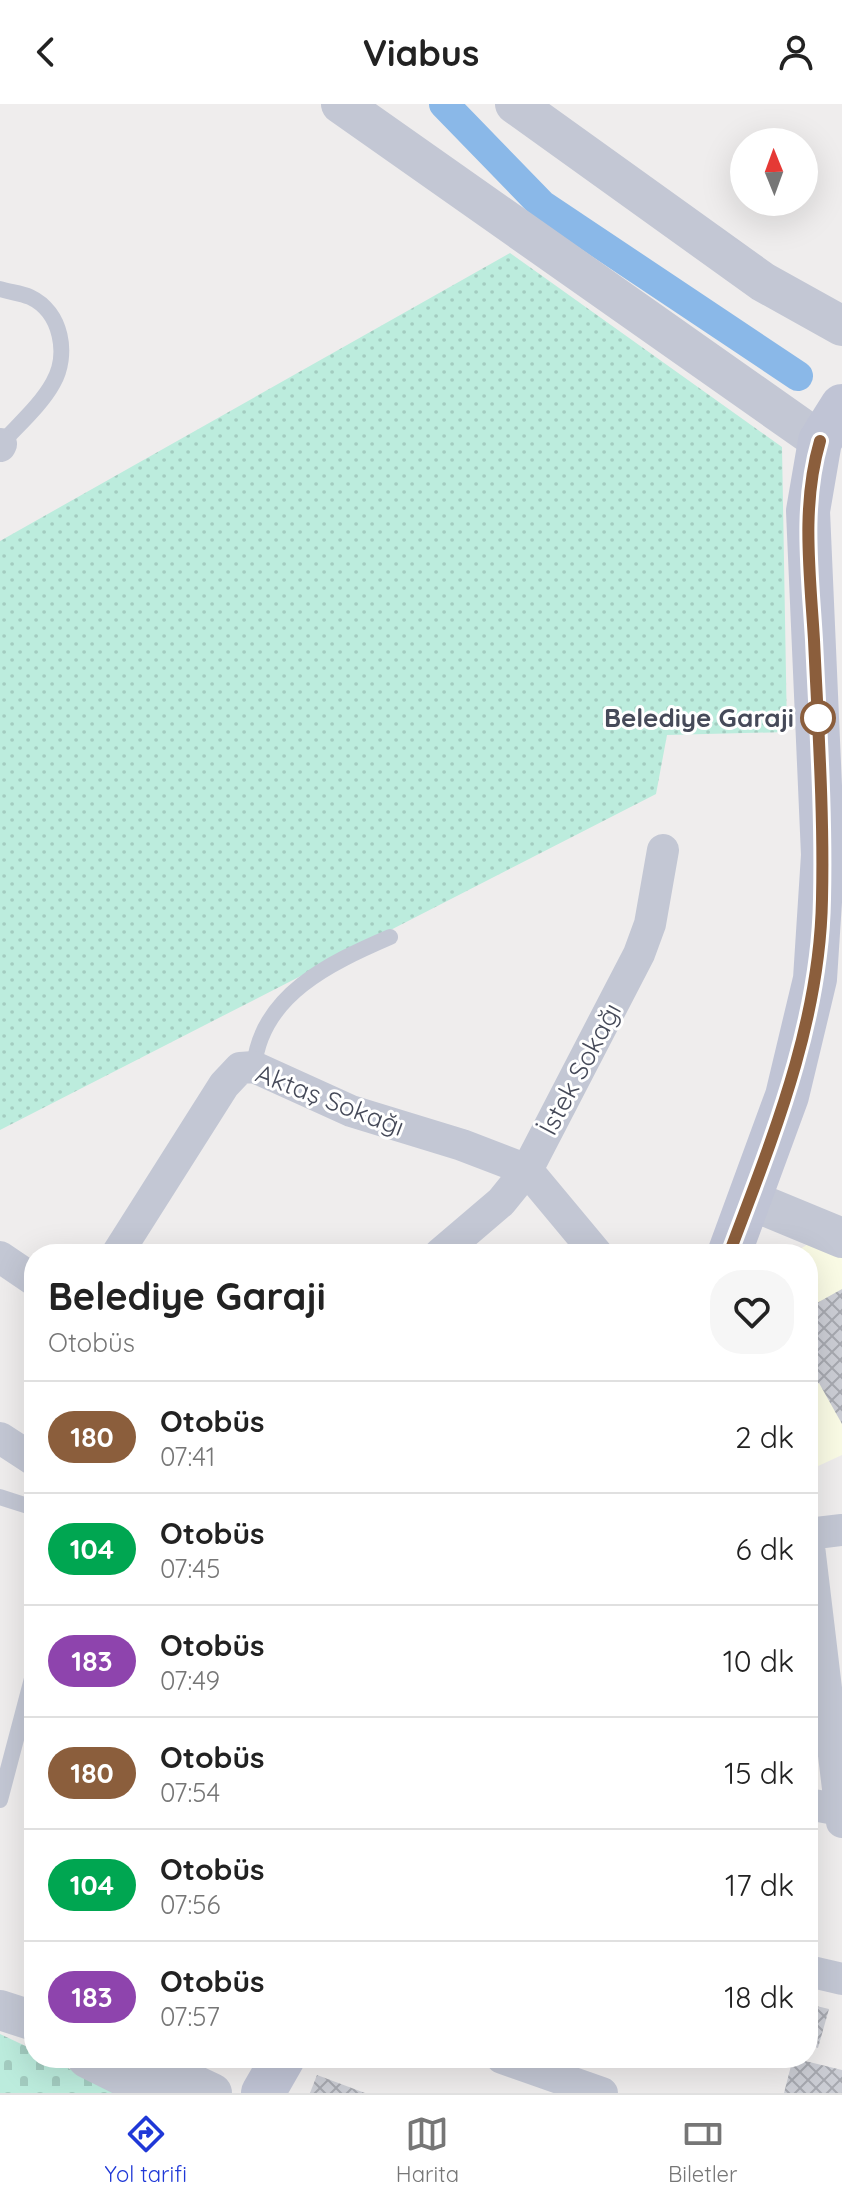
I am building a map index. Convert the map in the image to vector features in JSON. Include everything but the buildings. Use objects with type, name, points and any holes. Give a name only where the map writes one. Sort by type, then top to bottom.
[{"type":"main road","points":[[733,1244],[798,1057],[820,943],[823,855],[808,511],[831,424]]},
{"type":"main road","points":[[263,2093],[277,2068]]},
{"type":"main road","points":[[288,2093],[302,2068]]},
{"type":"street","points":[[341,104],[831,424]]},
{"type":"street","points":[[515,104],[763,282],[842,326]]},
{"type":"street","name":"İstek Sokağı","points":[[452,1244],[501,1202],[527,1170],[639,954],[650,924],[663,850]]},
{"type":"street","name":"Aktaş Sokağı","points":[[123,1244],[224,1085],[240,1068],[254,1067],[351,1111],[462,1145],[527,1170],[589,1244]]},
{"type":"street","points":[[750,1200],[842,1238]]},
{"type":"street","points":[[0,1257],[24,1273]]},
{"type":"street","points":[[0,1438],[24,1454]]},
{"type":"street","points":[[818,1534],[842,1530]]},
{"type":"street","points":[[818,1602],[835,1715],[841,1816],[818,1808]]},
{"type":"street","points":[[818,1973],[842,1979]]},
{"type":"street","points":[[107,2068],[157,2093]]},
{"type":"street","points":[[159,2068],[212,2093]]},
{"type":"street","points":[[531,2068],[602,2093]]},
{"type":"lane","points":[[0,289],[30,297],[42,306],[58,329],[62,355],[52,386],[1,445]]},
{"type":"lane","points":[[254,1067],[260,1033],[276,1007],[339,961],[390,937]]},
{"type":"lane","points":[[0,1497],[24,1505]]},
{"type":"lane","points":[[0,1800],[24,1709]]},
{"type":"shaded area","points":[[816,1239],[842,1250],[842,1455],[818,1466],[818,1244],[808,1244]]},
{"type":"green space","points":[[510,253],[782,447],[787,732],[667,735],[656,794],[0,1130],[0,541]]},
{"type":"green space","points":[[0,2034],[24,2045],[24,2068],[68,2068],[115,2093],[0,2093]]},
{"type":"waterway","points":[[444,104],[542,205],[798,376]]},
{"type":"bus line","name":"180","points":[[733,1244],[787,1096],[810,1010],[820,943],[823,855],[808,511],[820,441]]},
{"type":"place","name":"Belediye Garaji","points":[[818,718]]}]
